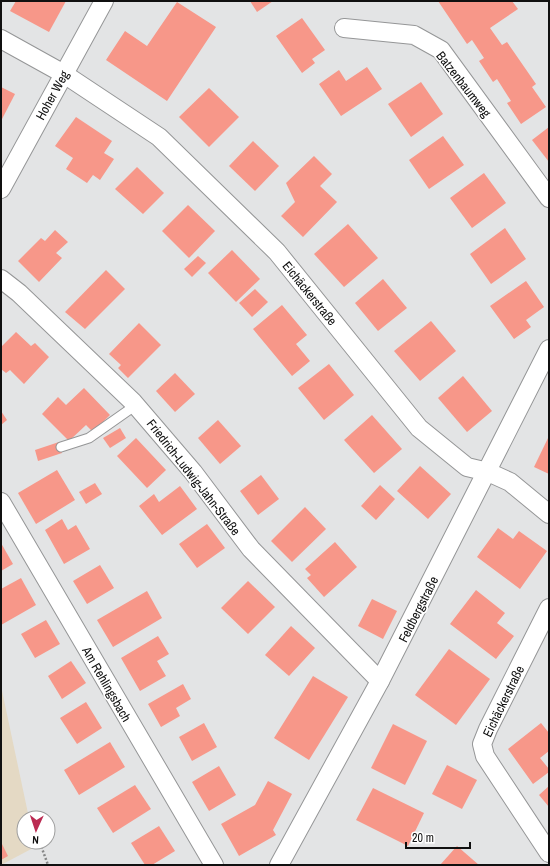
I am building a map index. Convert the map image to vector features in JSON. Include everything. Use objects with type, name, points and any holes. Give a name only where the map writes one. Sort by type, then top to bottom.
[{"type":"street","name":"Hoher Weg","points":[[1,189],[104,1]]},
{"type":"street","name":"Batzenbaumweg","points":[[344,28],[414,35],[441,50],[549,198]]},
{"type":"street","name":"Eichäckerstraße","points":[[1,39],[64,74],[160,137],[276,252],[419,428],[467,467],[488,472],[510,482],[549,514]]},
{"type":"street","name":"Friedrich-Ludwig-Jahn-Straße","points":[[1,279],[19,293],[136,405],[193,472],[250,549],[380,681]]},
{"type":"street","name":"Feldbergstraße","points":[[279,865],[380,681],[488,472],[549,349]]},
{"type":"street","name":"Am Rehlingsbach","points":[[1,502],[214,865]]},
{"type":"street","name":"Eichäckerstraße","points":[[549,608],[488,729],[482,744],[485,756],[549,853]]},
{"type":"lane","points":[[61,447],[89,438],[136,405]]},
{"type":"path","points":[[43,850],[48,865]]},
{"type":"shaded area","points":[[1,686],[27,810],[16,810],[16,850],[29,850],[1,865]]},
{"type":"building","points":[[16,1],[66,1],[49,32],[10,11]]},
{"type":"building","points":[[250,1],[273,1],[257,12]]},
{"type":"building","points":[[438,1],[512,1],[518,9],[490,28],[502,45],[507,42],[536,84],[532,87],[546,107],[521,124],[507,103],[511,101],[497,79],[493,82],[479,61],[484,58],[472,40],[467,44]]},
{"type":"building","points":[[177,2],[216,27],[167,101],[106,60],[125,31],[147,46]]},
{"type":"building","points":[[302,18],[325,50],[312,59],[315,63],[302,73],[276,36]]},
{"type":"building","points":[[367,67],[382,89],[341,116],[319,84],[339,70],[346,81]]},
{"type":"building","points":[[421,82],[443,114],[411,137],[388,104]]},
{"type":"building","points":[[1,87],[15,94],[1,121]]},
{"type":"building","points":[[209,88],[239,117],[209,147],[179,117]]},
{"type":"building","points":[[76,117],[112,141],[104,153],[114,159],[100,180],[93,175],[87,183],[66,169],[73,158],[55,146]]},
{"type":"building","points":[[549,127],[549,162],[532,140]]},
{"type":"building","points":[[443,136],[464,165],[429,189],[409,160]]},
{"type":"building","points":[[253,141],[279,166],[255,191],[229,166]]},
{"type":"building","points":[[314,156],[332,174],[320,186],[337,202],[303,237],[281,216],[295,202],[286,183]]},
{"type":"building","points":[[137,167],[164,193],[143,214],[115,189]]},
{"type":"building","points":[[484,173],[506,203],[472,228],[450,198]]},
{"type":"building","points":[[188,205],[215,231],[189,258],[162,231]]},
{"type":"building","points":[[348,224],[378,258],[344,287],[314,254]]},
{"type":"building","points":[[505,228],[526,259],[491,284],[470,254]]},
{"type":"building","points":[[55,230],[68,242],[56,253],[62,258],[39,282],[18,261],[41,238],[45,241]]},
{"type":"building","points":[[232,250],[260,279],[236,302],[208,273]]},
{"type":"building","points":[[198,256],[206,263],[192,277],[184,269]]},
{"type":"building","points":[[106,270],[125,289],[85,329],[65,312]]},
{"type":"building","points":[[383,279],[407,308],[378,331],[355,303]]},
{"type":"building","points":[[526,281],[544,307],[526,320],[531,327],[514,339],[490,306]]},
{"type":"building","points":[[255,289],[268,302],[252,317],[239,303]]},
{"type":"building","points":[[282,305],[307,335],[296,344],[310,361],[292,376],[253,329]]},
{"type":"building","points":[[431,321],[456,351],[420,381],[394,351]]},
{"type":"building","points":[[139,323],[161,345],[128,378],[118,368],[121,365],[109,354]]},
{"type":"building","points":[[16,332],[31,346],[35,343],[49,357],[24,384],[10,370],[6,373],[1,369],[1,347]]},
{"type":"building","points":[[329,364],[354,395],[324,420],[298,388]]},
{"type":"building","points":[[175,373],[195,394],[175,412],[156,391]]},
{"type":"building","points":[[463,376],[492,411],[467,432],[438,398]]},
{"type":"building","points":[[84,388],[110,415],[93,432],[86,425],[69,441],[42,414],[58,397],[66,405]]},
{"type":"building","points":[[1,411],[7,420],[1,425]]},
{"type":"building","points":[[372,415],[402,449],[374,473],[344,440]]},
{"type":"building","points":[[218,420],[241,446],[220,464],[198,438]]},
{"type":"building","points":[[120,428],[126,438],[110,448],[103,438]]},
{"type":"building","points":[[549,436],[549,474],[534,467]]},
{"type":"building","points":[[136,438],[166,470],[147,488],[117,456]]},
{"type":"building","points":[[59,442],[62,453],[38,461],[35,450]]},
{"type":"building","points":[[420,466],[451,494],[428,519],[397,491]]},
{"type":"building","points":[[57,470],[75,500],[36,524],[18,493]]},
{"type":"building","points":[[261,475],[279,499],[258,515],[240,491]]},
{"type":"building","points":[[95,483],[102,494],[86,504],[79,492]]},
{"type":"building","points":[[380,485],[395,499],[376,520],[361,506]]},
{"type":"building","points":[[180,486],[197,509],[162,535],[139,506],[154,494],[159,502]]},
{"type":"building","points":[[305,507],[326,529],[292,562],[271,541]]},
{"type":"building","points":[[62,519],[68,530],[76,525],[90,549],[64,564],[45,530]]},
{"type":"building","points":[[207,524],[225,548],[197,568],[179,544]]},
{"type":"building","points":[[498,528],[513,539],[519,531],[547,551],[520,589],[477,557]]},
{"type":"building","points":[[335,542],[357,567],[324,597],[307,578],[311,575],[305,569]]},
{"type":"building","points":[[1,543],[13,564],[1,571]]},
{"type":"building","points":[[100,565],[114,588],[87,604],[73,581]]},
{"type":"building","points":[[21,578],[36,605],[1,625],[1,589]]},
{"type":"building","points":[[248,581],[275,607],[248,634],[221,608]]},
{"type":"building","points":[[476,590],[505,613],[497,623],[514,636],[496,659],[450,624]]},
{"type":"building","points":[[147,591],[162,618],[113,647],[97,620]]},
{"type":"building","points":[[372,599],[397,611],[383,639],[358,626]]},
{"type":"building","points":[[46,620],[60,644],[35,658],[21,634]]},
{"type":"building","points":[[291,626],[315,648],[289,676],[265,655]]},
{"type":"building","points":[[158,636],[169,654],[157,661],[166,676],[140,691],[121,658]]},
{"type":"building","points":[[449,649],[490,679],[456,725],[415,695]]},
{"type":"building","points":[[71,661],[86,683],[62,699],[48,676]]},
{"type":"building","points":[[313,676],[348,697],[309,760],[274,738]]},
{"type":"building","points":[[183,684],[191,699],[176,708],[180,716],[161,727],[148,704]]},
{"type":"building","points":[[86,702],[102,728],[77,744],[60,718]]},
{"type":"building","points":[[204,723],[217,747],[192,761],[179,737]]},
{"type":"building","points":[[541,723],[549,733],[549,751],[540,758],[549,769],[549,772],[533,784],[508,749]]},
{"type":"building","points":[[393,724],[427,741],[405,785],[371,768]]},
{"type":"building","points":[[110,742],[125,767],[79,795],[64,770]]},
{"type":"building","points":[[447,765],[477,780],[462,809],[432,794]]},
{"type":"building","points":[[219,766],[236,795],[209,811],[192,782]]},
{"type":"building","points":[[268,781],[292,794],[273,830],[276,835],[239,856],[221,824],[255,805]]},
{"type":"building","points":[[135,785],[151,809],[113,833],[97,808]]},
{"type":"building","points":[[549,786],[549,807],[539,795]]},
{"type":"building","points":[[373,788],[424,813],[408,846],[356,820]]},
{"type":"building","points":[[159,826],[175,851],[152,865],[145,865],[131,843]]},
{"type":"building","points":[[1,842],[8,856],[1,860]]},
{"type":"building","points":[[457,846],[479,865],[440,865]]}]
